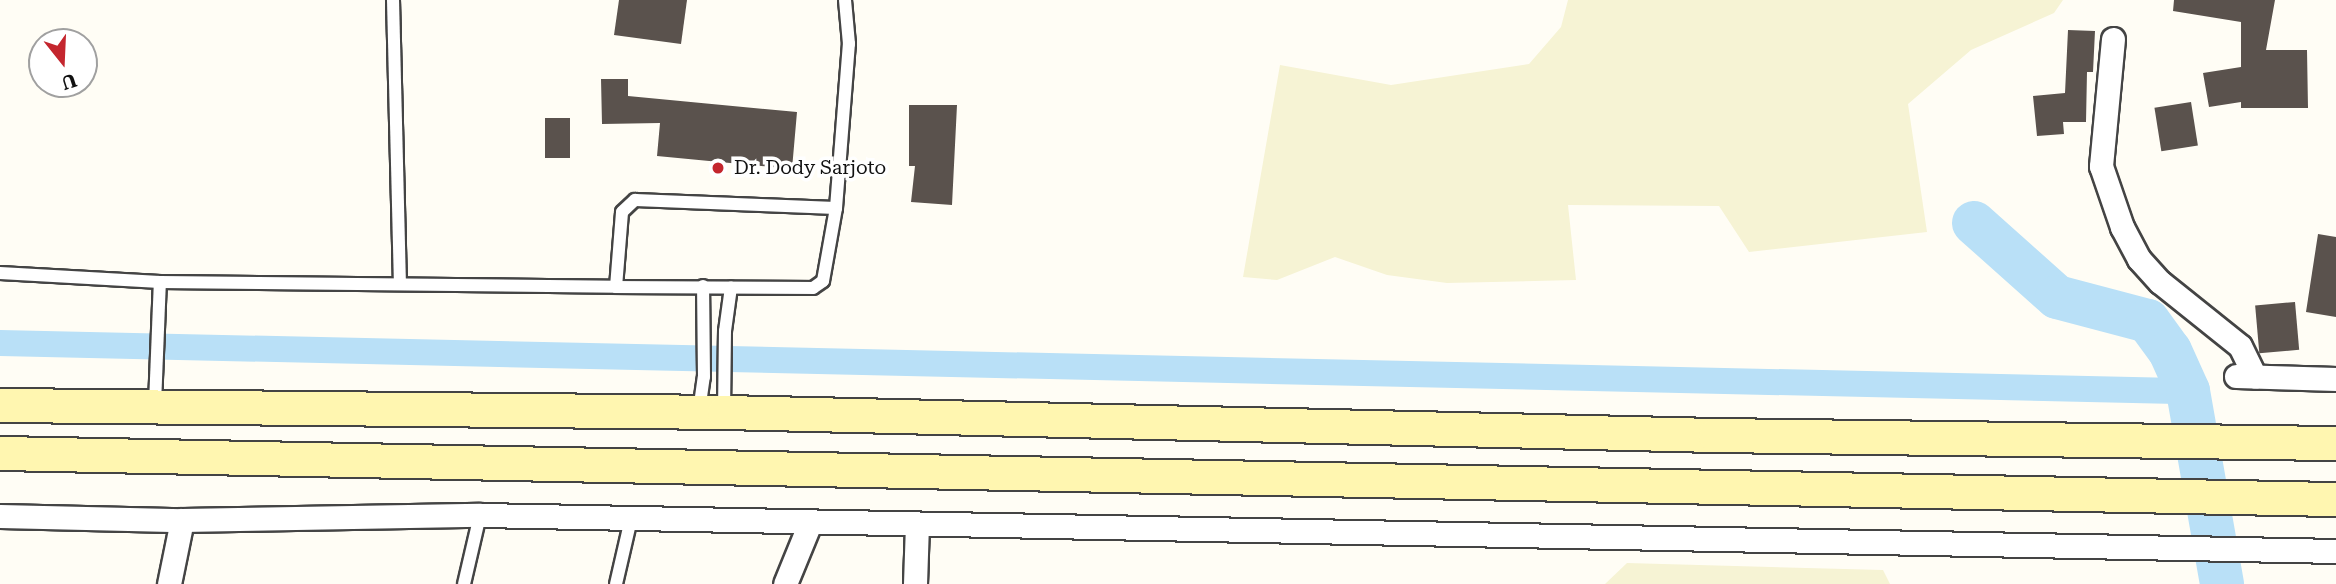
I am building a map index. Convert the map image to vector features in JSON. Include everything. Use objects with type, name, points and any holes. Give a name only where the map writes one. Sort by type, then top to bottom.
[{"type":"main road","points":[[0,405],[154,408],[715,401],[2170,442],[2336,443]]},
{"type":"main road","points":[[0,453],[2336,499]]},
{"type":"street","points":[[2113,39],[2101,166],[2122,227],[2139,259],[2160,282],[2240,346],[2246,377],[2336,379]]},
{"type":"street","points":[[0,516],[182,520],[480,514],[810,523],[2336,551]]},
{"type":"street","points":[[169,584],[182,520]]},
{"type":"street","points":[[785,584],[810,523]]},
{"type":"street","points":[[915,584],[917,525]]},
{"type":"lane","points":[[394,0],[400,283]]},
{"type":"lane","points":[[0,273],[160,282],[616,287],[818,285],[823,281],[836,208],[849,44],[845,0]]},
{"type":"lane","points":[[616,287],[622,212],[635,200],[836,208]]},
{"type":"lane","points":[[154,408],[160,282]]},
{"type":"lane","points":[[703,286],[704,377],[715,401]]},
{"type":"lane","points":[[715,401],[731,287]]},
{"type":"lane","points":[[464,584],[480,514]]},
{"type":"lane","points":[[616,584],[631,519]]},
{"type":"shaded area","points":[[1568,0],[2063,0],[2054,13],[1971,50],[1908,104],[1927,232],[1749,252],[1719,206],[1568,205],[1576,280],[1447,283],[1387,275],[1335,257],[1277,280],[1243,277],[1280,65],[1391,85],[1529,64],[1561,27]]},
{"type":"shaded area","points":[[1627,563],[1883,570],[1890,584],[1605,584]]},
{"type":"building","points":[[619,0],[687,0],[681,44],[614,35]]},
{"type":"building","points":[[2174,0],[2275,0],[2266,50],[2307,50],[2308,108],[2241,108],[2241,102],[2209,107],[2203,73],[2241,67],[2241,22],[2173,11]]},
{"type":"building","points":[[2068,30],[2095,31],[2093,72],[2087,72],[2086,122],[2063,122],[2064,134],[2037,136],[2033,96],[2065,93]]},
{"type":"building","points":[[601,79],[628,79],[628,96],[797,112],[792,169],[657,156],[660,123],[602,124]]},
{"type":"building","points":[[2191,102],[2198,145],[2161,151],[2154,108]]},
{"type":"building","points":[[909,105],[957,105],[952,205],[911,202],[915,166],[909,166]]},
{"type":"building","points":[[545,118],[570,118],[570,158],[545,158]]},
{"type":"building","points":[[2318,234],[2336,237],[2336,317],[2306,312]]},
{"type":"building","points":[[2295,302],[2299,350],[2259,353],[2255,305]]},
{"type":"waterway","points":[[1974,223],[2057,297],[2148,321],[2170,351],[2188,391],[2222,584]]},
{"type":"waterway","points":[[0,343],[2188,391]]},
{"type":"place","name":"Dr. Dody Sarjoto","points":[[718,168]]}]
